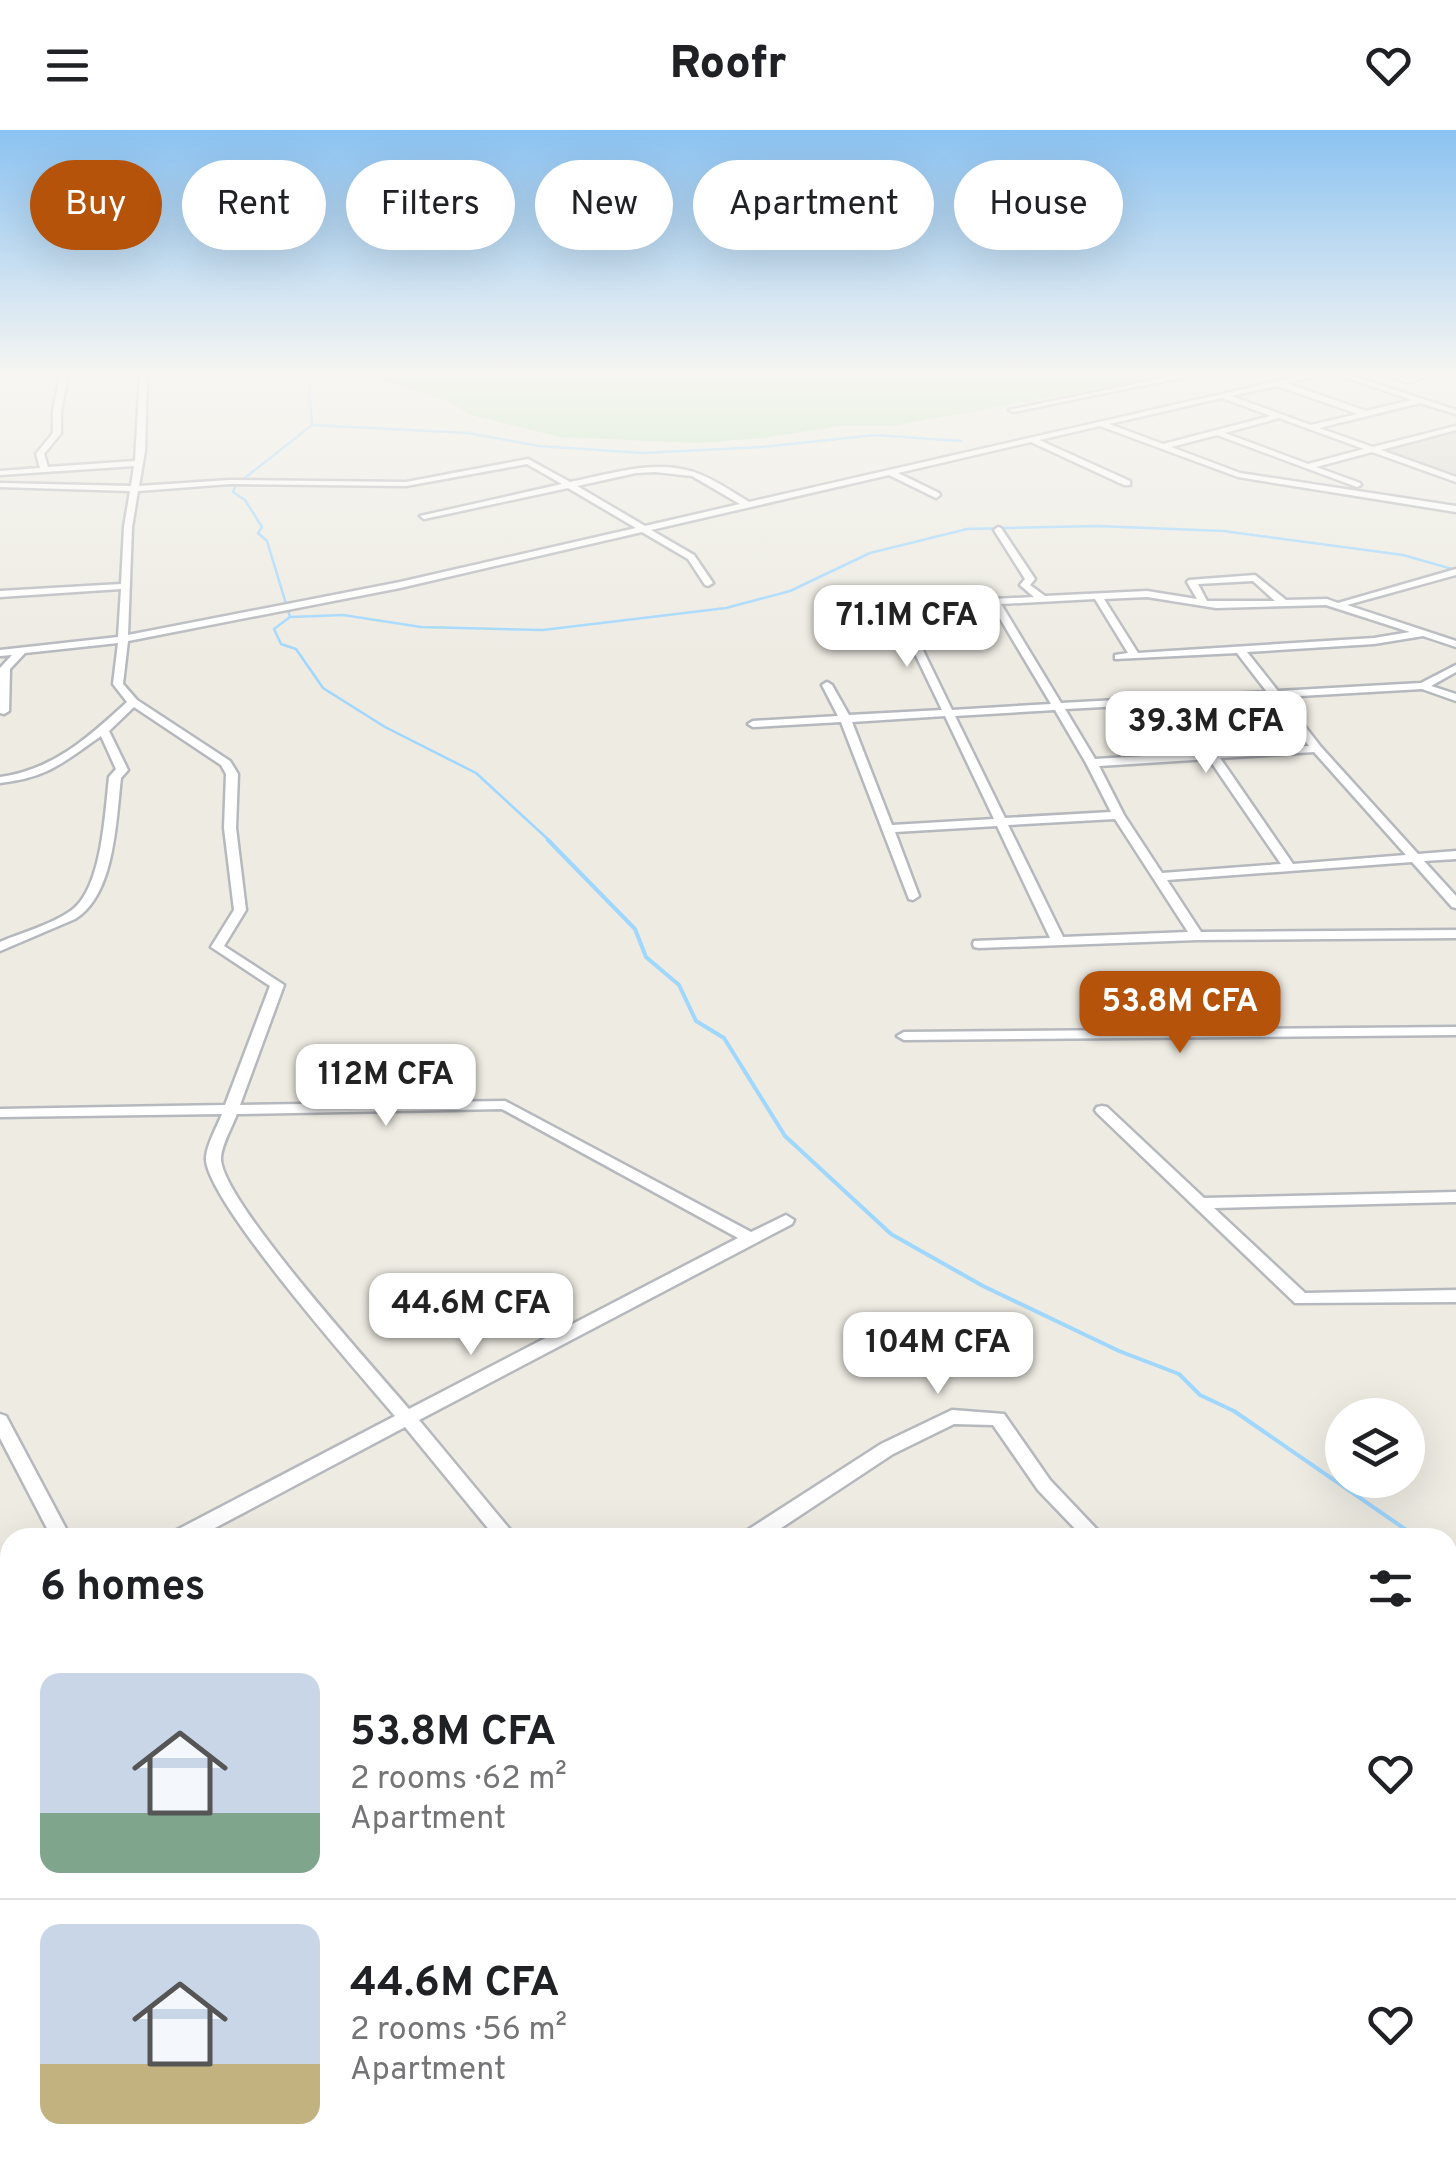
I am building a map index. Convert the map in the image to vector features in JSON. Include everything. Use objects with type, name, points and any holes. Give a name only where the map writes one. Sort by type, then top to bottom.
[{"type":"street","points":[[0,472],[28,470]]},
{"type":"street","points":[[138,470],[118,684],[134,702],[202,746],[226,764],[232,774],[230,828],[240,910],[217,947],[277,984],[213,1158],[217,1175],[262,1246],[500,1528]]},
{"type":"street","points":[[0,485],[134,490],[230,482],[406,484],[480,470]]},
{"type":"street","points":[[545,470],[691,557],[708,583]]},
{"type":"street","points":[[424,516],[636,471],[658,470]]},
{"type":"street","points":[[688,470],[746,504]]},
{"type":"street","points":[[0,653],[123,640],[325,601],[892,470]]},
{"type":"street","points":[[1098,470],[1127,483]]},
{"type":"street","points":[[1226,470],[1456,509]]},
{"type":"street","points":[[1316,470],[1386,496]]},
{"type":"street","points":[[1427,470],[1456,480]]},
{"type":"street","points":[[888,471],[936,496]]},
{"type":"street","points":[[998,530],[1030,579],[1025,584],[1027,590],[1043,600]]},
{"type":"street","points":[[1342,604],[1456,572]]},
{"type":"street","points":[[1204,602],[1192,582],[1254,578],[1282,602]]},
{"type":"street","points":[[0,594],[126,586]]},
{"type":"street","points":[[851,610],[1164,595],[1234,606],[1282,602],[1342,604],[1456,644]]},
{"type":"street","points":[[1098,597],[1135,656]]},
{"type":"street","points":[[995,602],[1092,763],[1118,815],[1197,936]]},
{"type":"street","points":[[897,607],[1058,940]]},
{"type":"street","points":[[1118,657],[1384,640],[1425,633]]},
{"type":"street","points":[[4,711],[5,668],[22,650]]},
{"type":"street","points":[[1241,650],[1317,749],[1456,904]]},
{"type":"street","points":[[1423,686],[1456,668]]},
{"type":"street","points":[[827,685],[846,720],[913,896]]},
{"type":"street","points":[[753,724],[1423,686],[1456,698]]},
{"type":"street","points":[[0,780],[50,770],[134,702]]},
{"type":"street","points":[[0,946],[82,910],[94,894],[115,802],[115,777],[122,770],[103,730]]},
{"type":"street","points":[[1092,763],[1317,749]]},
{"type":"street","points":[[1212,755],[1289,867]]},
{"type":"street","points":[[888,829],[1118,815]]},
{"type":"street","points":[[1162,877],[1456,855]]},
{"type":"street","points":[[979,944],[1197,936],[1456,934]]},
{"type":"street","points":[[904,1036],[1456,1030]]},
{"type":"street","points":[[0,1113],[505,1105],[750,1238]]},
{"type":"street","points":[[1102,1110],[1302,1300],[1456,1296]]},
{"type":"street","points":[[1201,1202],[1456,1198]]},
{"type":"street","points":[[197,1528],[786,1220]]},
{"type":"street","points":[[765,1528],[887,1449],[952,1417],[998,1418],[1044,1484],[1086,1528]]},
{"type":"street","points":[[0,1422],[57,1528]]},
{"type":"shaded area","points":[[1431,470],[1456,470],[1456,479]]},
{"type":"waterway","points":[[241,481],[255,470]]},
{"type":"waterway","points":[[236,485],[233,492],[245,500],[262,527],[258,533],[267,541],[290,617],[274,629],[281,644],[296,649],[323,688],[385,727],[476,773],[551,842]]},
{"type":"waterway","points":[[291,617],[343,615],[421,627],[543,630],[726,608],[790,591],[870,553],[967,529],[1097,526],[1223,531],[1403,555],[1456,570]]},
{"type":"waterway","points":[[548,840],[635,929],[646,957],[679,985],[696,1021],[724,1038],[785,1136],[891,1234],[983,1286],[1119,1351],[1179,1374],[1200,1395],[1234,1411],[1404,1528]]}]
